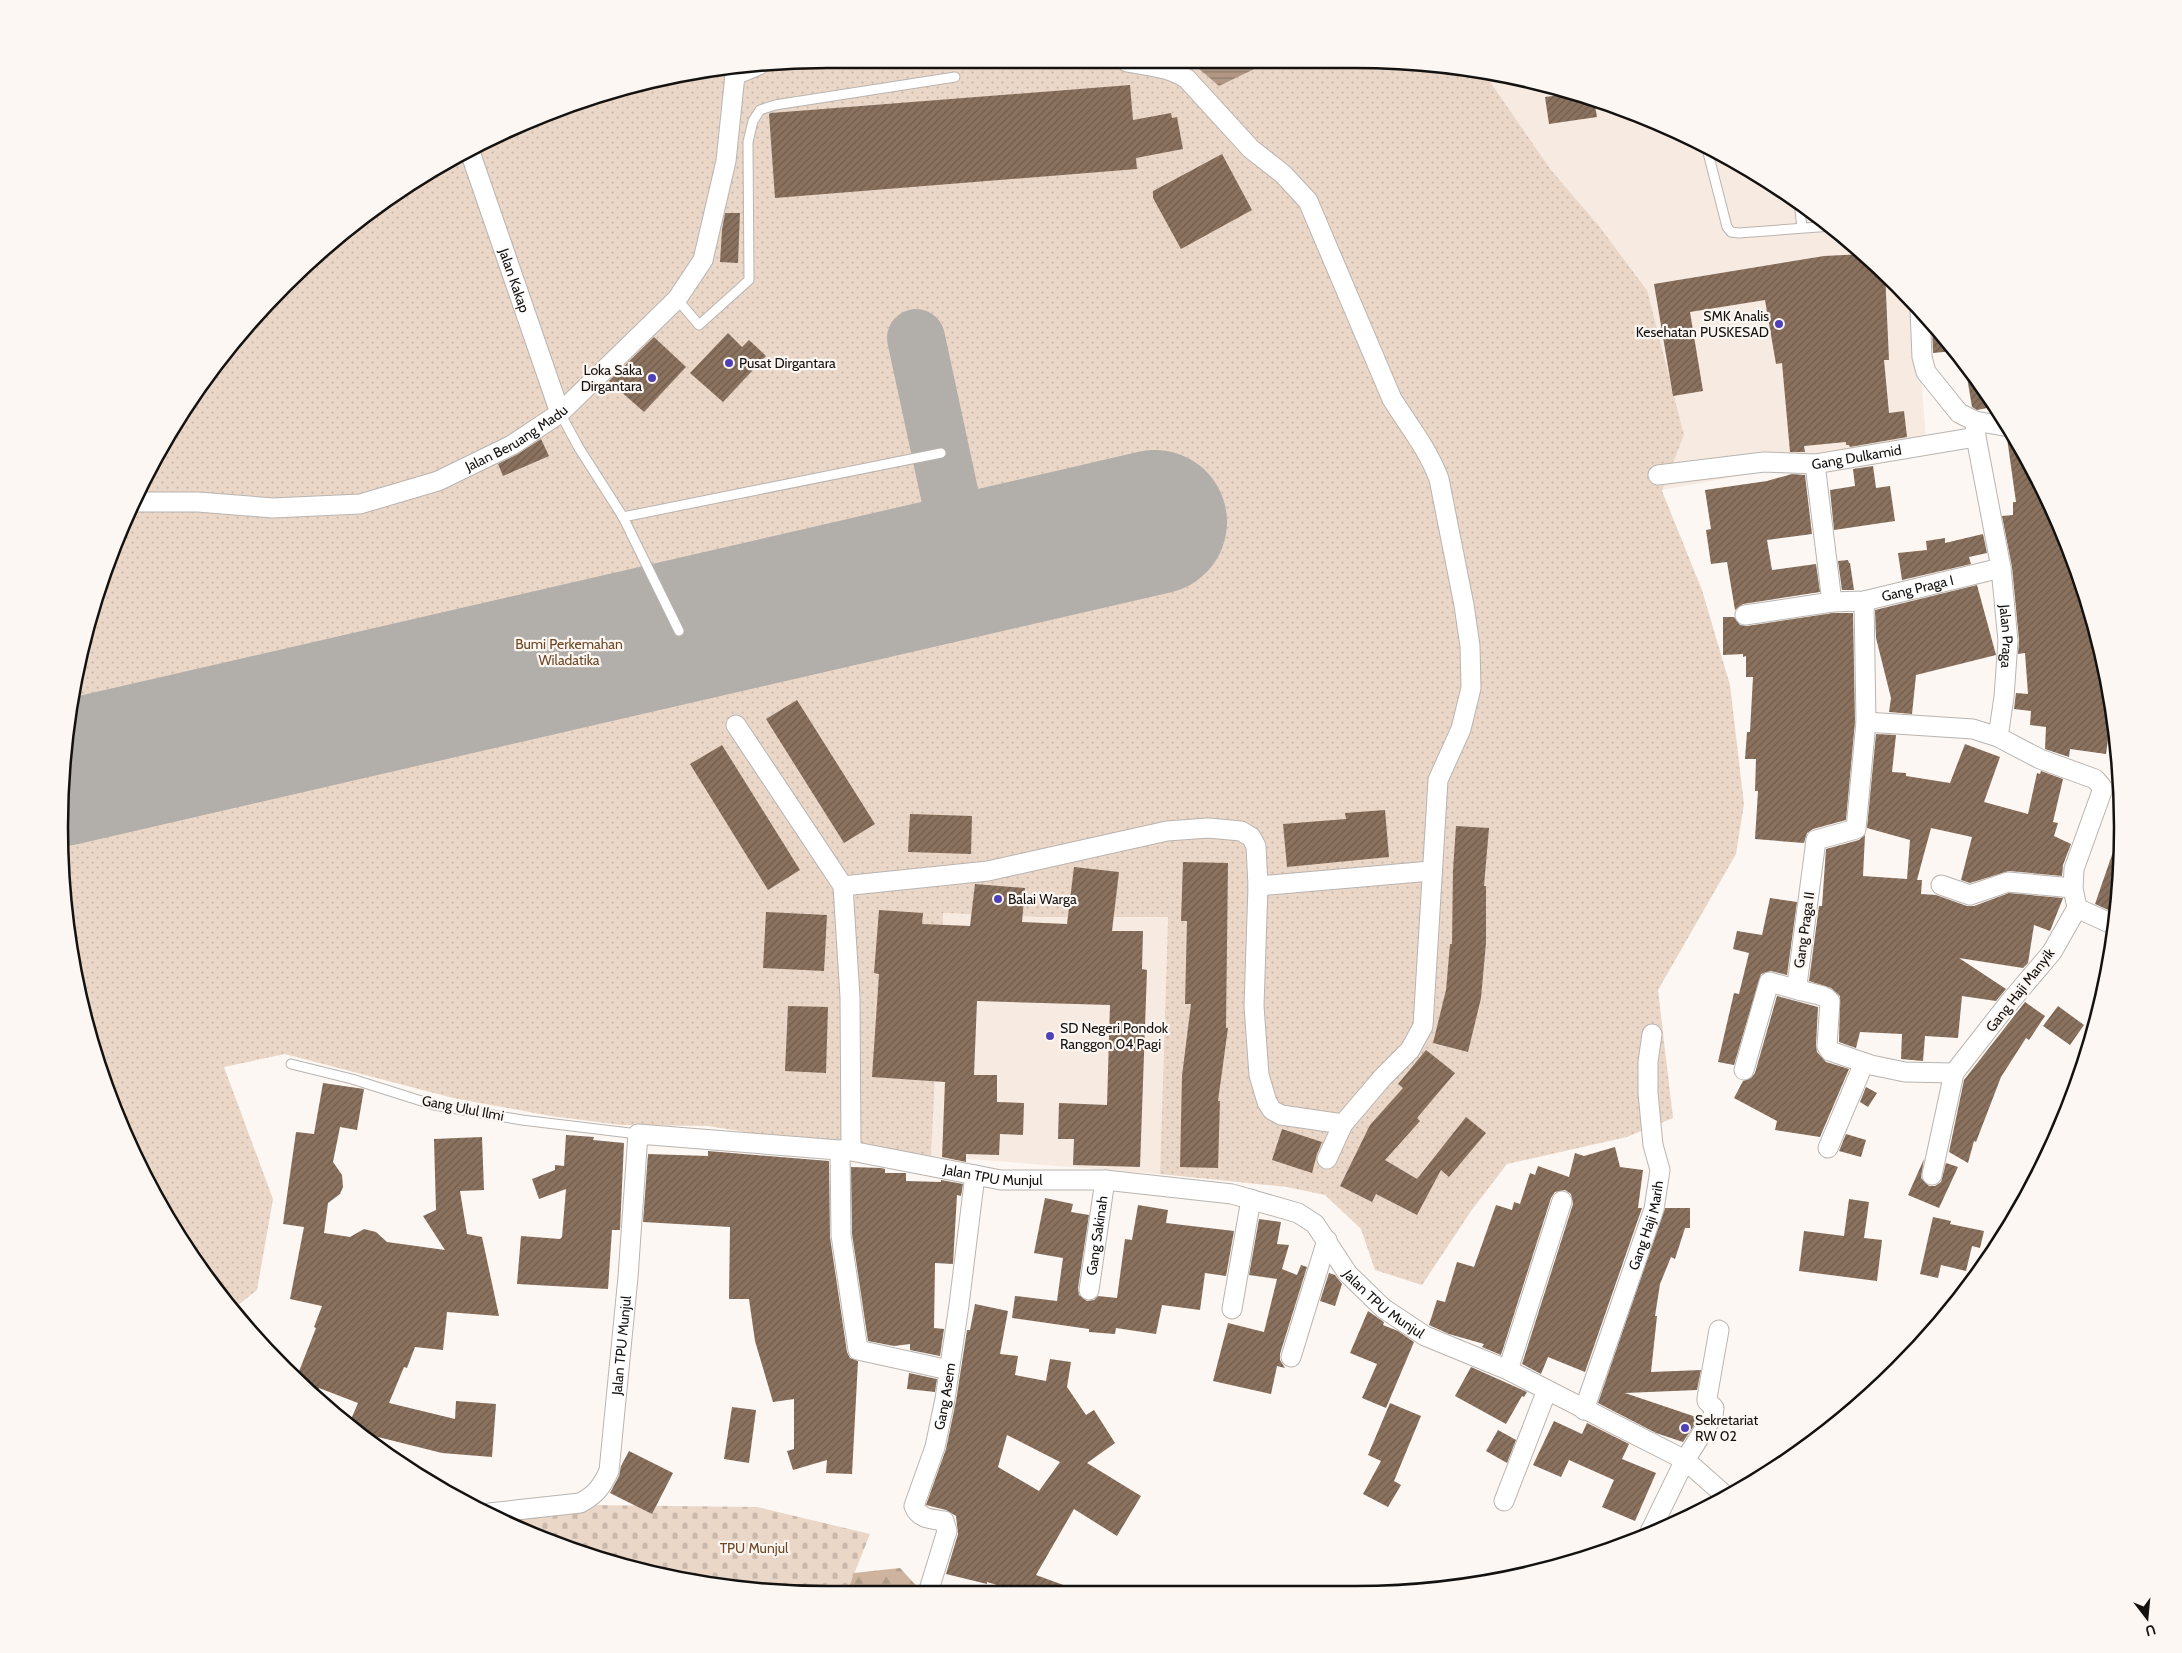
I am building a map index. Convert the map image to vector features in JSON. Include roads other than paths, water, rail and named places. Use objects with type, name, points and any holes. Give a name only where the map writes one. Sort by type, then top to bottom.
[{"type":"street","points":[[1161,68],[1187,79],[1251,149],[1282,174],[1308,201],[1392,398],[1434,464],[1446,511],[1464,605],[1470,646],[1471,688],[1461,729],[1438,780],[1423,1026],[1410,1050],[1383,1077],[1343,1124],[1327,1159]]},
{"type":"street","name":"Jalan Beruang Madu","points":[[141,502],[198,502],[273,508],[360,504],[438,481],[512,445],[560,412],[677,299],[703,260],[726,161],[734,73]]},
{"type":"street","name":"Jalan Kakap","points":[[471,156],[560,412]]},
{"type":"street","points":[[1920,320],[1922,357],[1926,372],[1959,413],[1976,429],[2001,428]]},
{"type":"street","name":"Gang Dulkamid","points":[[1832,602],[1815,464],[1976,429]]},
{"type":"street","name":"Jalan Praga","points":[[1976,429],[2002,568],[2008,641],[2004,697],[1998,737]]},
{"type":"street","points":[[1658,475],[1764,462],[1815,464]]},
{"type":"street","name":"Gang Praga I","points":[[1745,615],[1832,602],[1864,601],[2002,568]]},
{"type":"street","points":[[1864,601],[1866,722],[1973,729],[1998,737],[2040,759],[2094,779],[2102,787],[2074,869],[2073,888],[2077,908],[2108,922]]},
{"type":"street","name":"Gang Praga II","points":[[1802,990],[1797,982],[1816,840],[1856,830],[1866,722]]},
{"type":"street","points":[[736,725],[842,886],[850,997],[846,1148],[840,1228],[858,1350],[949,1370]]},
{"type":"street","points":[[842,886],[988,871],[1167,831],[1208,828],[1241,831],[1251,837],[1256,846],[1258,886],[1254,1006],[1259,1074],[1267,1102],[1272,1110],[1280,1115],[1343,1124]]},
{"type":"street","points":[[1258,886],[1431,872]]},
{"type":"street","points":[[1942,885],[1970,895],[2008,882],[2073,888]]},
{"type":"street","name":"Gang Haji Manyik","points":[[1954,1073],[2052,952],[2077,908]]},
{"type":"street","points":[[1744,1070],[1769,982],[1823,996],[1830,1001],[1827,1046],[1830,1051],[1864,1063],[1905,1072],[1954,1073],[1932,1174]]},
{"type":"street","name":"Gang Haji Marih","points":[[1584,1410],[1654,1209],[1660,1170],[1653,1145],[1648,1093],[1648,1062],[1652,1034]]},
{"type":"street","points":[[1828,1148],[1864,1063]]},
{"type":"street","name":"Jalan TPU Munjul","points":[[501,1512],[580,1502],[593,1496],[598,1491],[603,1485],[609,1470],[628,1277],[638,1134],[846,1148],[1002,1180],[1106,1180],[1232,1194],[1298,1213],[1316,1224],[1348,1274],[1383,1308],[1425,1336],[1508,1370],[1685,1460],[1721,1491]]},
{"type":"street","name":"Gang Asem","points":[[930,1586],[947,1531],[944,1521],[922,1517],[917,1513],[914,1506],[935,1447],[959,1305],[975,1175]]},
{"type":"street","name":"Gang Sakinah","points":[[1089,1290],[1106,1180]]},
{"type":"street","points":[[1232,1309],[1250,1199]]},
{"type":"street","points":[[1508,1370],[1562,1201]]},
{"type":"street","points":[[1291,1357],[1327,1240]]},
{"type":"street","points":[[1657,1523],[1685,1460],[1713,1416],[1714,1408],[1707,1401],[1707,1398],[1719,1330]]},
{"type":"street","points":[[1504,1501],[1547,1390]]},
{"type":"lane","points":[[677,299],[699,325],[749,280],[748,142],[753,121],[760,110],[775,105],[955,77]]},
{"type":"lane","points":[[1709,155],[1727,227],[1731,232],[1821,226]]},
{"type":"lane","points":[[1800,211],[1802,227]]},
{"type":"lane","points":[[560,412],[579,448],[623,517],[679,631]]},
{"type":"lane","points":[[623,517],[941,453]]},
{"type":"lane","name":"Gang Ulul Ilmi","points":[[291,1064],[352,1079],[434,1104],[522,1120],[638,1134]]},
{"type":"place","name":"SMK Analis Kesehatan PUSKESAD","points":[[1779,324]]},
{"type":"place","name":"Pusat Dirgantara","points":[[729,363]]},
{"type":"place","name":"Loka Saka Dirgantara","points":[[652,378]]},
{"type":"place","name":"Balai Warga","points":[[998,899]]},
{"type":"place","name":"SD Negeri Pondok Ranggon 04 Pagi","points":[[1050,1036]]},
{"type":"place","name":"Sekretariat RW 02","points":[[1685,1428]]},
{"type":"park label","name":"Bumi Perkemahan Wiladatika","points":[[569,652]]},
{"type":"park label","name":"TPU Munjul","points":[[754,1548]]}]
